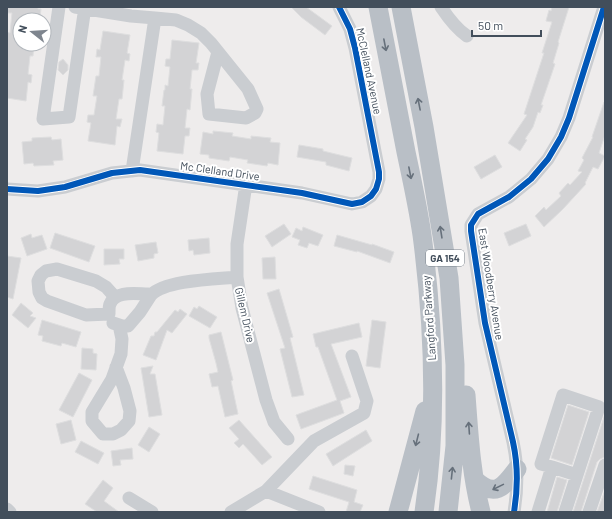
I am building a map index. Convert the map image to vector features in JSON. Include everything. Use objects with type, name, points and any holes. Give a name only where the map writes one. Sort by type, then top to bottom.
[{"type":"highway","name":"Langford Parkway","points":[[378,7],[422,234],[428,289],[433,375],[433,416],[424,512]]},
{"type":"highway","name":"Langford Parkway","points":[[401,7],[424,127],[448,278],[455,365],[455,446],[448,512]]},
{"type":"highway","points":[[448,278],[462,342],[471,451],[481,512]]},
{"type":"highway","points":[[398,512],[433,375]]},
{"type":"highway","points":[[475,480],[485,488],[492,490],[498,489],[517,469]]},
{"type":"street","points":[[59,7],[43,119],[69,117],[81,8],[132,16],[176,20],[201,33],[211,43],[248,89],[257,109],[255,113],[246,118],[209,114],[207,94],[218,52]]},
{"type":"street","name":"McClelland Avenue","points":[[339,7],[350,29],[355,48],[373,141]]},
{"type":"street","points":[[441,7],[467,36]]},
{"type":"street","name":"East Woodberry Avenue","points":[[514,512],[517,469],[514,442],[485,323],[471,225],[478,214],[509,197],[531,179],[548,159],[561,137],[569,118],[604,7]]},
{"type":"street","points":[[132,171],[155,18]]},
{"type":"street","name":"Mc Clelland Drive","points":[[7,189],[38,191],[65,187],[112,173],[140,170],[246,184],[302,193],[352,204],[362,202],[376,189],[379,179],[379,172],[373,141]]},
{"type":"street","name":"Gillem Drive","points":[[246,184],[237,244],[237,278],[242,308],[266,400],[274,422],[288,439]]},
{"type":"street","points":[[110,314],[86,315],[47,301],[42,298],[38,292],[38,280],[46,271],[57,269],[96,281],[115,297]]},
{"type":"street","points":[[151,295],[122,294],[115,297],[109,304],[109,320],[114,324],[128,326],[140,312],[153,292],[165,287],[181,282],[237,278]]},
{"type":"street","points":[[116,367],[124,388],[130,411],[129,421],[121,430],[113,434],[103,434],[92,421],[92,412],[112,379],[116,367],[121,354],[122,339],[119,325]]},
{"type":"street","points":[[231,512],[266,491],[314,441],[364,413],[367,401],[352,356]]},
{"type":"street","points":[[565,512],[577,475],[599,407],[563,395],[541,464],[577,475]]},
{"type":"street","points":[[590,512],[605,465]]},
{"type":"street","points":[[538,512],[552,467]]},
{"type":"street","points":[[266,491],[319,512]]},
{"type":"street","points":[[129,498],[152,512]]},
{"type":"street","points":[[7,509],[10,512]]},
{"type":"building","points":[[7,7],[38,7],[38,9],[41,9],[41,12],[7,13]]},
{"type":"building","points":[[291,7],[306,7],[332,26],[325,35],[301,17]]},
{"type":"building","points":[[552,7],[569,7],[558,42],[559,43],[553,63],[555,64],[541,105],[543,105],[540,113],[538,112],[533,127],[525,139],[527,140],[520,151],[508,143],[527,115],[524,114],[544,53],[542,53],[552,22],[546,21],[549,10],[551,11]]},
{"type":"building","points":[[12,13],[12,52],[33,52],[33,56],[30,56],[28,74],[32,75],[31,83],[28,82],[26,101],[7,98],[7,32],[10,33]]},
{"type":"building","points":[[103,31],[130,35],[127,53],[130,54],[129,61],[125,60],[122,80],[124,80],[122,99],[119,99],[116,119],[122,119],[120,127],[117,126],[115,145],[88,141],[91,123],[87,122],[88,115],[94,115],[97,96],[93,96],[96,76],[99,76],[101,57],[96,57],[97,49],[100,50]]},
{"type":"building","points":[[172,40],[199,43],[196,63],[199,63],[198,70],[192,70],[190,110],[187,109],[185,128],[190,128],[189,136],[185,136],[183,154],[157,151],[159,133],[156,132],[157,124],[163,125],[165,106],[162,106],[165,85],[168,86],[170,67],[165,66],[166,59],[170,59]]},
{"type":"building","points":[[63,59],[68,65],[68,70],[63,75],[58,70],[59,62]]},
{"type":"building","points":[[604,102],[605,135],[599,153],[605,156],[598,169],[593,167],[585,183],[586,184],[544,227],[535,216],[544,207],[546,210],[561,196],[559,193],[568,183],[570,185],[582,172],[578,171],[584,160],[582,158],[593,137]]},
{"type":"building","points":[[213,131],[233,133],[232,136],[251,139],[251,136],[271,138],[270,142],[280,143],[278,165],[268,163],[267,166],[247,163],[248,160],[230,157],[229,161],[209,158],[209,155],[200,154],[203,132],[213,134]]},
{"type":"building","points":[[51,137],[52,140],[61,139],[63,160],[53,161],[54,165],[34,166],[33,163],[24,164],[22,142],[32,141],[32,138]]},
{"type":"building","points":[[299,145],[323,149],[323,151],[352,158],[349,171],[326,165],[326,162],[297,157]]},
{"type":"building","points":[[495,155],[502,167],[481,179],[474,167]]},
{"type":"building","points":[[284,224],[291,234],[272,247],[265,236]]},
{"type":"building","points":[[526,224],[531,236],[509,246],[504,233]]},
{"type":"building","points":[[303,227],[323,235],[318,246],[309,243],[307,248],[298,245],[300,240],[292,237],[296,228],[302,231]]},
{"type":"building","points":[[55,233],[95,246],[89,262],[50,248]]},
{"type":"building","points":[[31,234],[32,238],[42,235],[47,249],[27,256],[21,238]]},
{"type":"building","points":[[337,235],[372,244],[394,252],[390,263],[357,251],[334,246]]},
{"type":"building","points":[[209,238],[210,253],[194,255],[193,250],[189,251],[188,240]]},
{"type":"building","points":[[156,242],[158,253],[154,254],[154,258],[138,261],[135,245]]},
{"type":"building","points":[[104,249],[124,249],[124,259],[119,259],[120,264],[104,265]]},
{"type":"building","points":[[7,256],[21,258],[13,299],[7,297]]},
{"type":"building","points":[[275,257],[276,279],[263,279],[262,258]]},
{"type":"building","points":[[279,289],[293,337],[290,338],[304,395],[292,397],[280,349],[285,348],[267,293]]},
{"type":"building","points":[[21,303],[33,313],[30,316],[36,318],[28,328],[12,315]]},
{"type":"building","points":[[199,306],[217,317],[210,328],[189,316],[194,307],[197,309]]},
{"type":"building","points":[[180,309],[187,314],[172,333],[167,330],[156,360],[143,355],[151,336],[154,336],[155,332],[157,332],[175,310],[178,312]]},
{"type":"building","points":[[42,320],[81,332],[76,347],[62,343],[61,346],[42,341],[43,336],[38,335]]},
{"type":"building","points":[[372,320],[386,322],[380,368],[366,366]]},
{"type":"building","points":[[359,323],[362,337],[331,344],[351,397],[340,401],[344,413],[301,429],[296,415],[337,400],[318,347],[316,347],[313,334]]},
{"type":"building","points":[[221,332],[233,380],[231,381],[238,414],[225,417],[218,386],[212,387],[209,374],[218,372],[209,335]]},
{"type":"building","points":[[82,348],[93,349],[93,353],[97,354],[96,370],[81,369]]},
{"type":"building","points":[[153,366],[150,374],[155,374],[162,415],[149,417],[141,368]]},
{"type":"building","points":[[79,373],[92,380],[73,417],[59,410]]},
{"type":"building","points":[[568,405],[589,412],[572,465],[551,458]]},
{"type":"building","points":[[605,414],[605,457],[597,462],[581,512],[573,512]]},
{"type":"building","points":[[71,420],[76,440],[61,444],[56,424]]},
{"type":"building","points":[[239,420],[272,457],[262,465],[243,444],[239,448],[234,443],[239,439],[229,428]]},
{"type":"building","points":[[149,427],[160,434],[149,452],[138,445]]},
{"type":"building","points":[[366,430],[372,441],[333,466],[326,454]]},
{"type":"building","points":[[81,441],[104,453],[98,464],[75,452]]},
{"type":"building","points":[[132,448],[133,459],[120,460],[121,465],[113,466],[111,451]]},
{"type":"building","points":[[345,465],[355,466],[353,476],[344,474]]},
{"type":"building","points":[[313,476],[357,490],[354,502],[363,505],[360,512],[346,512],[349,502],[309,489]]},
{"type":"building","points":[[557,477],[567,480],[557,512],[547,512]]},
{"type":"building","points":[[103,480],[113,488],[104,501],[119,512],[97,512],[85,504]]},
{"type":"building","points":[[605,490],[605,512],[597,512]]},
{"type":"cycle path","points":[[7,189],[38,191],[65,187],[112,173],[140,170],[302,193],[352,204],[362,202],[371,196],[376,189],[379,179],[379,172],[355,48],[350,29],[339,7]]},
{"type":"cycle path","points":[[514,512],[517,477],[515,451],[485,323],[471,225],[478,214],[509,197],[531,179],[548,159],[561,137],[569,118],[604,7]]}]
